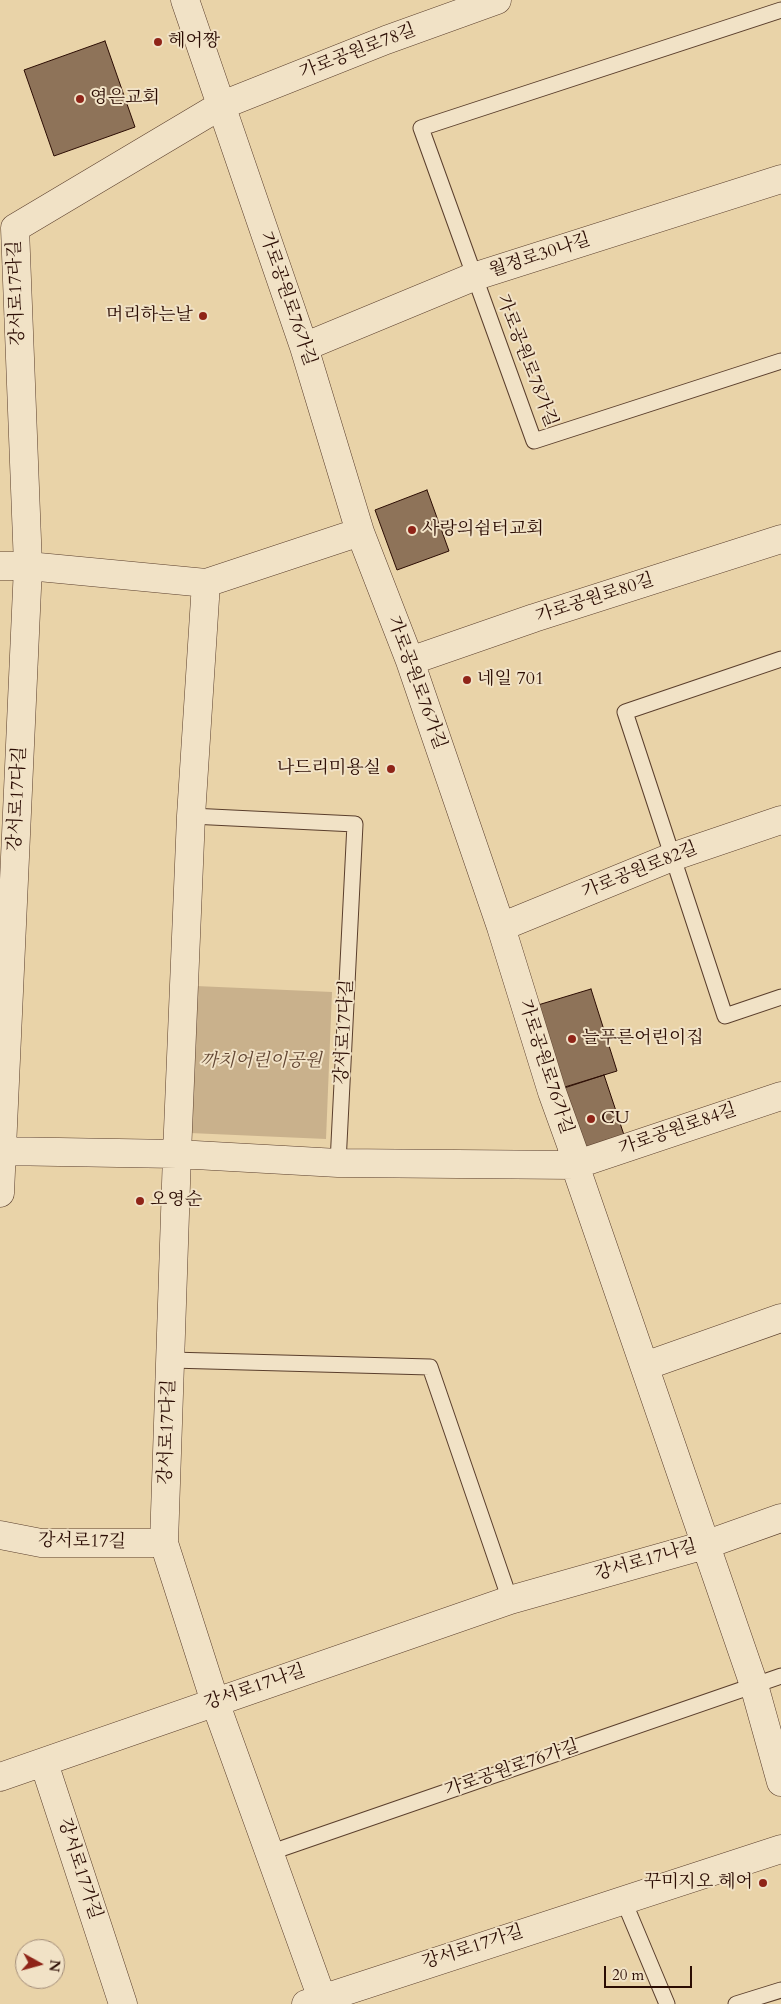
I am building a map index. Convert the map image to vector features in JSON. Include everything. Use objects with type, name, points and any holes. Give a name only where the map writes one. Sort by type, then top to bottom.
[{"type":"street","name":"가로공원로76가길","points":[[185,0],[304,347],[360,532],[410,661],[502,927],[552,1092],[574,1154],[575,1165],[754,1685],[781,1782]]},
{"type":"street","name":"가로공원로78길","points":[[220,106],[386,40],[497,0]]},
{"type":"street","name":"강서로17라길","points":[[28,566],[15,228],[220,106]]},
{"type":"street","name":"월정로30나길","points":[[304,347],[473,277],[781,179]]},
{"type":"street","points":[[0,566],[28,566],[206,583],[360,532]]},
{"type":"street","name":"가로공원로80길","points":[[410,661],[543,615],[781,539]]},
{"type":"street","name":"강서로17다길","points":[[0,1193],[28,566]]},
{"type":"street","name":"강서로17다길","points":[[206,583],[191,816],[164,1543],[215,1702]]},
{"type":"street","name":"가로공원로82길","points":[[502,927],[672,857],[781,820]]},
{"type":"street","name":"가로공원로84길","points":[[575,1165],[781,1096]]},
{"type":"street","points":[[1,1151],[177,1154],[338,1163],[575,1165]]},
{"type":"street","points":[[645,1366],[781,1318]]},
{"type":"street","name":"강서로17나길","points":[[0,1777],[510,1600],[705,1545],[781,1518]]},
{"type":"street","name":"강서로17길","points":[[0,1536],[41,1543],[164,1543]]},
{"type":"street","name":"강서로17가길","points":[[215,1702],[269,1853],[317,2002],[623,1899],[781,1849]]},
{"type":"street","name":"강서로17가길","points":[[44,1763],[123,2004]]},
{"type":"lane","name":"가로공원로78가길","points":[[781,10],[421,128],[473,277],[534,441],[781,361]]},
{"type":"lane","points":[[781,659],[624,712],[725,1016],[781,997]]},
{"type":"lane","name":"강서로17다길","points":[[191,816],[354,824],[338,1163]]},
{"type":"lane","points":[[171,1360],[430,1367],[510,1600]]},
{"type":"lane","name":"가로공원로76가길","points":[[269,1853],[781,1676]]},
{"type":"lane","points":[[623,1899],[667,2004]]},
{"type":"lane","points":[[736,2004],[781,1990]]},
{"type":"green space","name":"까치어린이공원","points":[[196,986],[332,992],[326,1139],[190,1133]]},
{"type":"building","name":"영은교회","points":[[105,41],[135,127],[54,156],[24,70]]},
{"type":"building","name":"사랑의쉼터교회","points":[[427,490],[449,551],[397,570],[375,510]]},
{"type":"building","name":"늘푸른어린이집","points":[[591,989],[617,1071],[555,1090],[528,1008]]},
{"type":"building","name":"CU","points":[[604,1075],[628,1147],[577,1164],[555,1091]]},
{"type":"place","name":"헤어짱","points":[[158,42]]},
{"type":"place","name":"영은교회","points":[[80,99]]},
{"type":"place","name":"머리하는날","points":[[203,316]]},
{"type":"place","name":"사랑의쉼터교회","points":[[412,530]]},
{"type":"place","name":"네일 701","points":[[467,680]]},
{"type":"place","name":"나드리미용실","points":[[391,769]]},
{"type":"place","name":"늘푸른어린이집","points":[[572,1039]]},
{"type":"place","name":"CU","points":[[591,1119]]},
{"type":"place","name":"오영순","points":[[140,1201]]},
{"type":"place","name":"꾸미지오 헤어","points":[[763,1883]]}]
